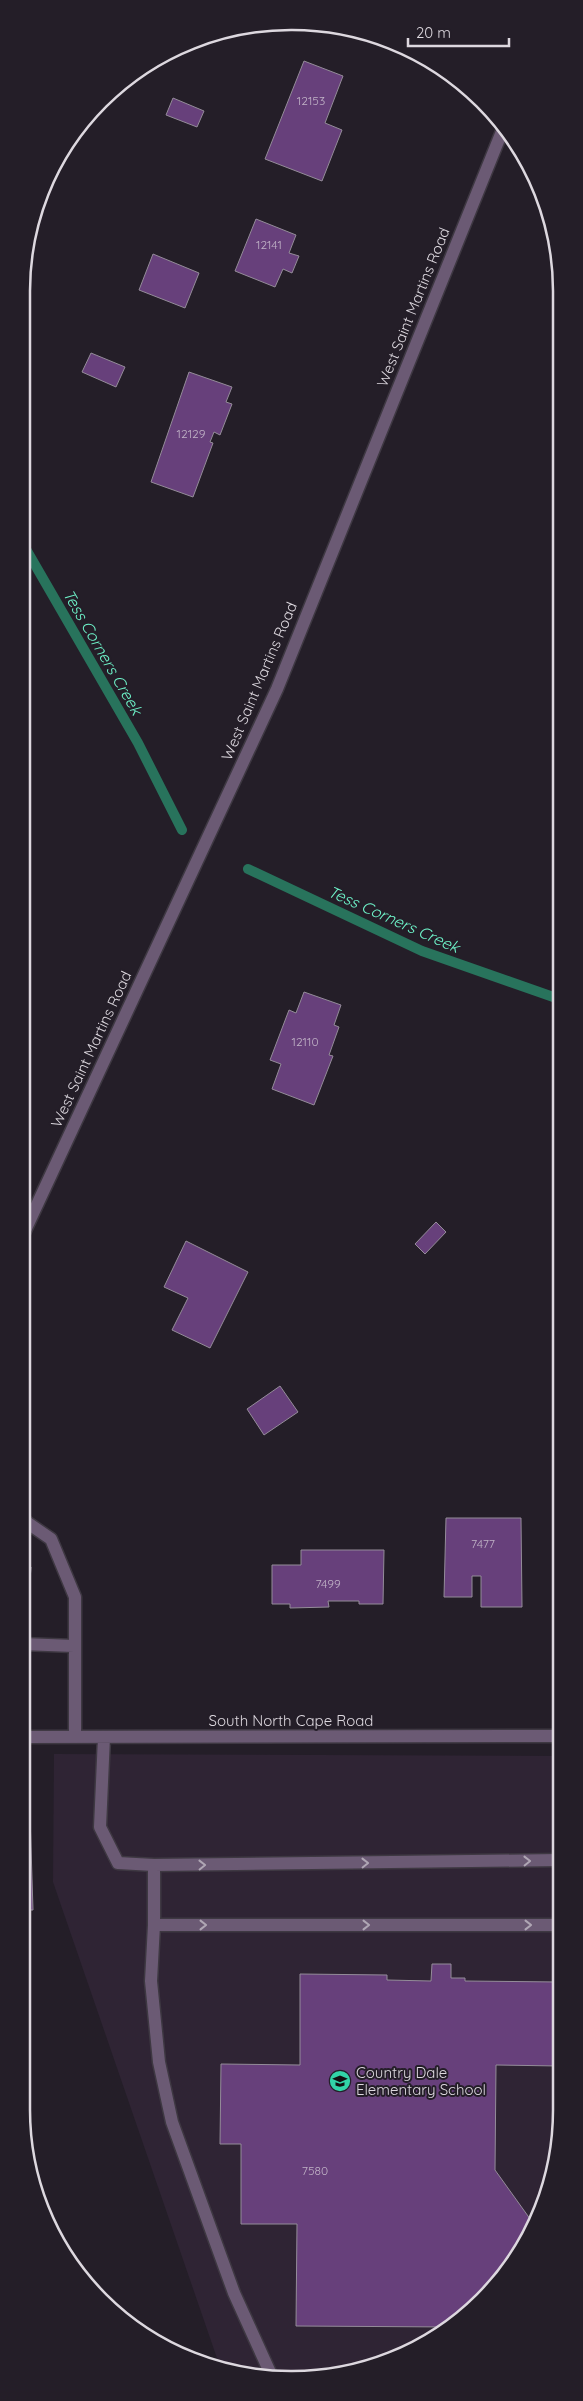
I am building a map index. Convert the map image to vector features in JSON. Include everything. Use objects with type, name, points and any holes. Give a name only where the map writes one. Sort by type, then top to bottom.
[{"type":"street","name":"West Saint Martins Road","points":[[30,1220],[277,689],[501,134]]},
{"type":"street","points":[[30,1525],[51,1539],[75,1597],[75,1737]]},
{"type":"street","points":[[30,1644],[74,1646]]},
{"type":"street","name":"South North Cape Road","points":[[30,1737],[553,1736]]},
{"type":"street","points":[[104,1737],[100,1827],[118,1863],[154,1865],[553,1860]]},
{"type":"street","points":[[154,1865],[154,1925],[151,1981],[159,2062],[172,2122],[202,2200],[234,2293],[269,2370]]},
{"type":"street","points":[[154,1925],[553,1925]]},
{"type":"shaded area","name":"Country Dale Elementary School","points":[[54,1754],[553,1756],[553,2110],[551,2144],[544,2177],[533,2210],[509,2255],[488,2282],[464,2306],[437,2327],[392,2351],[359,2362],[326,2369],[292,2371],[257,2369],[218,2360],[53,1882]]},
{"type":"building","points":[[304,61],[343,76],[325,123],[342,130],[322,181],[265,159]]},
{"type":"building","points":[[173,98],[204,111],[197,127],[166,115]]},
{"type":"building","points":[[256,219],[296,235],[289,253],[299,256],[292,273],[283,269],[275,287],[235,271]]},
{"type":"building","points":[[153,254],[199,273],[185,308],[139,290]]},
{"type":"building","points":[[91,353],[125,367],[116,387],[82,372]]},
{"type":"building","points":[[189,372],[232,387],[226,402],[232,404],[220,435],[214,432],[210,442],[213,443],[193,497],[151,482]]},
{"type":"building","points":[[304,992],[341,1005],[334,1025],[339,1027],[329,1055],[333,1056],[314,1105],[272,1089],[281,1064],[270,1060],[289,1010],[296,1013]]},
{"type":"building","points":[[436,1222],[446,1232],[425,1254],[415,1244]]},
{"type":"building","points":[[186,1241],[248,1272],[210,1348],[172,1330],[188,1298],[164,1287]]},
{"type":"building","points":[[280,1386],[298,1412],[264,1435],[247,1409]]},
{"type":"building","points":[[446,1518],[521,1518],[522,1607],[481,1607],[481,1576],[472,1576],[472,1597],[444,1597]]},
{"type":"building","points":[[301,1550],[384,1550],[383,1604],[359,1604],[359,1601],[328,1601],[329,1607],[290,1608],[290,1604],[272,1604],[272,1565],[301,1565]]},
{"type":"building","points":[[30,1816],[33,1910],[30,1910]]},
{"type":"building","points":[[432,1964],[451,1964],[451,1978],[465,1978],[465,1981],[553,1982],[553,2066],[496,2065],[495,2170],[529,2218],[518,2240],[499,2269],[464,2306],[437,2327],[296,2326],[297,2224],[241,2224],[241,2144],[220,2144],[221,2064],[300,2065],[300,1974],[387,1975],[387,1980],[431,1981]]},
{"type":"waterway","name":"Tess Corners Creek","points":[[30,556],[138,743],[182,830]]},
{"type":"waterway","name":"Tess Corners Creek","points":[[248,869],[422,951],[553,997]]},
{"type":"place","name":"Country Dale Elementary School","points":[[340,2081]]}]
